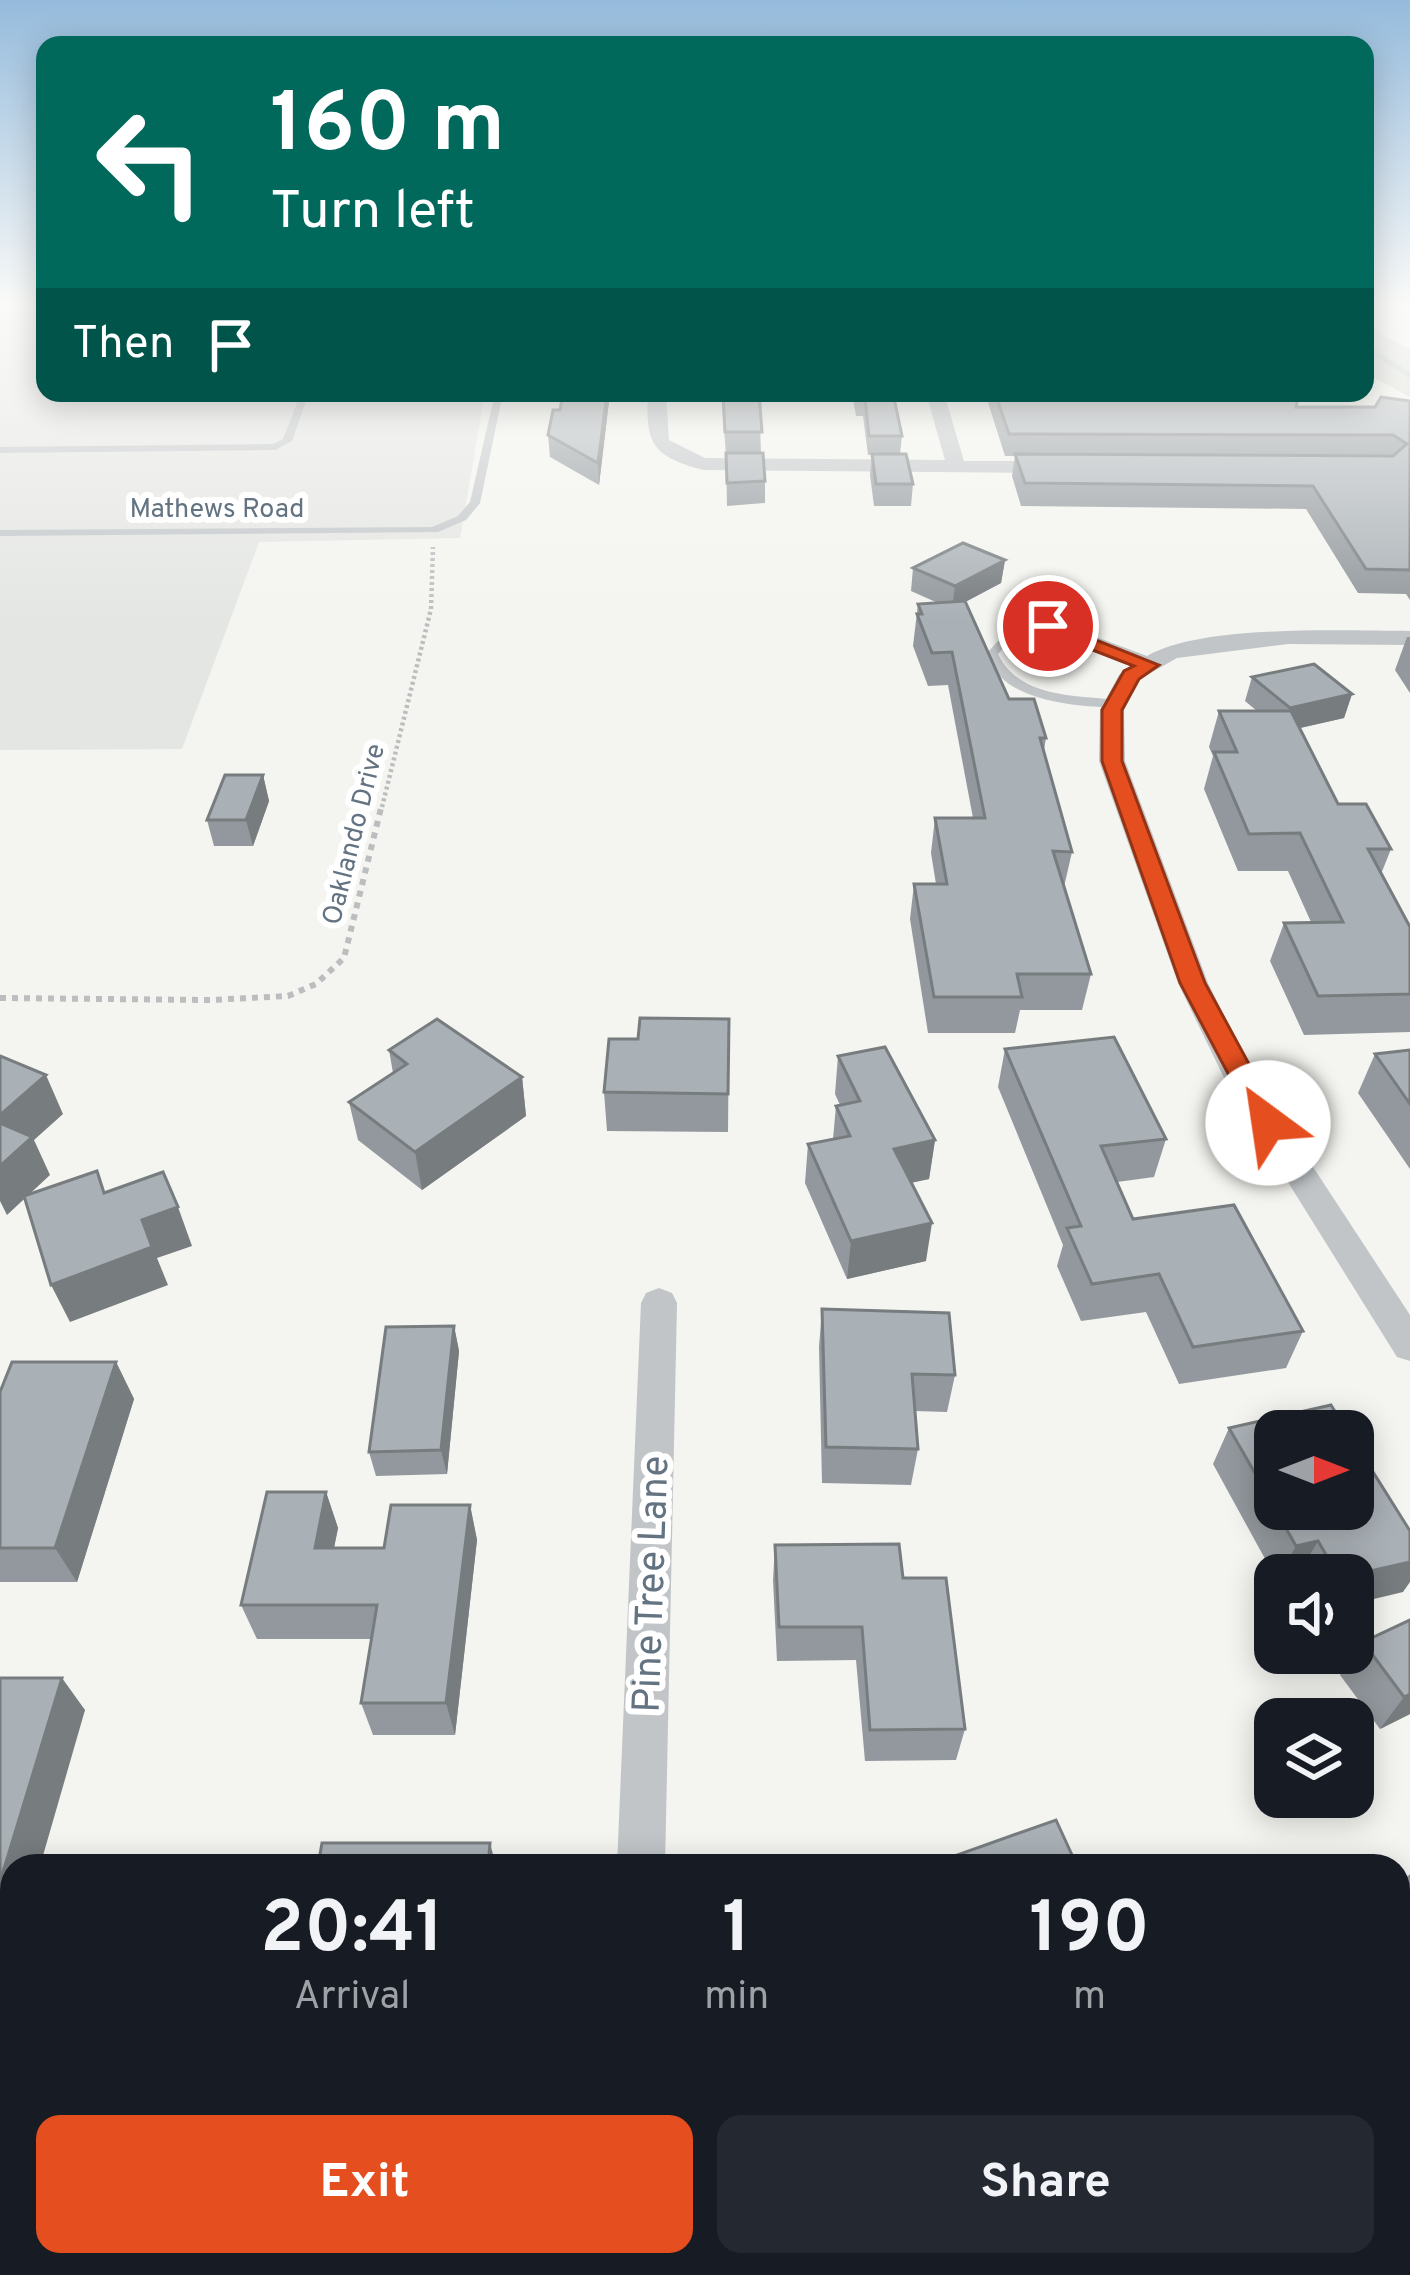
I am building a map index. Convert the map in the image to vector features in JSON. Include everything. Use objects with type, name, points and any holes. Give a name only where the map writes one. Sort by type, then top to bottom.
[{"type":"street","points":[[656,409],[654,435],[677,456],[740,467],[1076,467]]},
{"type":"street","points":[[940,409],[956,467]]},
{"type":"street","points":[[1048,626],[1149,665]]},
{"type":"street","points":[[1410,638],[1224,642],[1171,652],[1131,675],[1116,704],[1112,761],[1192,983],[1244,1085],[1410,1346]]},
{"type":"street","name":"Pine Tree Lane","points":[[641,1854],[659,1303]]},
{"type":"lane","points":[[0,450],[275,447],[287,441],[299,409]]},
{"type":"lane","points":[[434,530],[462,518],[475,503],[495,409]]},
{"type":"lane","name":"Mathews Road","points":[[0,533],[434,530]]},
{"type":"lane","points":[[1048,626],[1004,641],[992,653],[996,668],[1022,688],[1116,704]]},
{"type":"path","name":"Oaklando Drive","points":[[0,998],[288,996],[316,984],[344,958],[431,609],[434,530]]},
{"type":"shaded area","points":[[0,409],[482,409],[460,538],[259,542],[182,749],[0,750]]},
{"type":"building","points":[[605,409],[598,463],[548,435],[553,410]]},
{"type":"building","points":[[724,409],[760,409],[762,432],[725,432]]},
{"type":"building","points":[[866,409],[896,409],[902,436],[869,436]]},
{"type":"building","points":[[1001,409],[1410,409],[1410,570],[1366,569],[1313,486],[1025,483],[1015,454],[1393,456],[1407,444],[1393,435],[1009,434]]},
{"type":"building","points":[[726,453],[763,453],[765,481],[727,483]]},
{"type":"building","points":[[872,454],[906,454],[913,484],[876,484]]},
{"type":"building","points":[[963,543],[1005,560],[955,586],[913,568]]},
{"type":"building","points":[[965,601],[1009,699],[1034,699],[1072,852],[1053,851],[1091,974],[1017,974],[1022,997],[934,997],[914,884],[947,884],[935,818],[985,818],[952,652],[932,653],[917,614],[922,614],[918,604]]},
{"type":"building","points":[[1314,664],[1352,694],[1290,708],[1252,677]]},
{"type":"building","points":[[1219,711],[1291,711],[1338,804],[1366,804],[1391,849],[1368,849],[1410,927],[1410,994],[1318,996],[1284,923],[1343,922],[1300,833],[1249,834],[1214,752],[1237,752]]},
{"type":"building","points":[[225,775],[263,775],[246,820],[207,820]]},
{"type":"building","points":[[640,1018],[729,1019],[728,1094],[604,1092],[609,1039],[638,1039]]},
{"type":"building","points":[[437,1019],[522,1077],[415,1152],[349,1102],[407,1064],[389,1050]]},
{"type":"building","points":[[1114,1037],[1166,1139],[1101,1146],[1133,1219],[1234,1205],[1303,1331],[1193,1347],[1159,1274],[1092,1284],[1067,1228],[1081,1226],[1005,1049]]},
{"type":"building","points":[[885,1047],[935,1140],[894,1149],[932,1223],[851,1241],[808,1144],[850,1136],[836,1106],[860,1101],[838,1056]]},
{"type":"building","points":[[1410,1050],[1410,1104],[1375,1054]]},
{"type":"building","points":[[0,1056],[46,1075],[0,1115]]},
{"type":"building","points":[[0,1123],[32,1137],[0,1166]]},
{"type":"building","points":[[97,1171],[104,1193],[163,1172],[178,1207],[142,1220],[152,1247],[51,1285],[24,1196]]},
{"type":"building","points":[[822,1309],[949,1313],[955,1375],[912,1374],[918,1449],[826,1447]]},
{"type":"building","points":[[454,1326],[441,1450],[369,1452],[386,1327]]},
{"type":"building","points":[[12,1362],[116,1362],[55,1548],[0,1548],[0,1392]]},
{"type":"building","points":[[1254,1422],[1254,1471],[1229,1428]]},
{"type":"building","points":[[1374,1474],[1410,1531],[1410,1562],[1374,1570],[1374,1554],[1326,1554],[1318,1541],[1296,1546],[1287,1530],[1374,1530]]},
{"type":"building","points":[[267,1492],[326,1492],[315,1548],[384,1548],[391,1505],[470,1505],[446,1703],[361,1703],[377,1605],[241,1605]]},
{"type":"building","points":[[899,1544],[903,1578],[946,1578],[965,1729],[870,1730],[862,1627],[779,1627],[775,1545]]},
{"type":"building","points":[[1410,1620],[1410,1694],[1404,1697],[1374,1657],[1374,1637]]},
{"type":"building","points":[[0,1678],[62,1678],[9,1854],[0,1854]]},
{"type":"building","points":[[1056,1820],[1072,1854],[960,1854]]},
{"type":"building","points":[[322,1843],[490,1843],[489,1854],[320,1854]]},
{"type":"route","points":[[1048,626],[1149,665],[1131,675],[1112,710],[1112,761],[1192,983],[1268,1123]]}]
